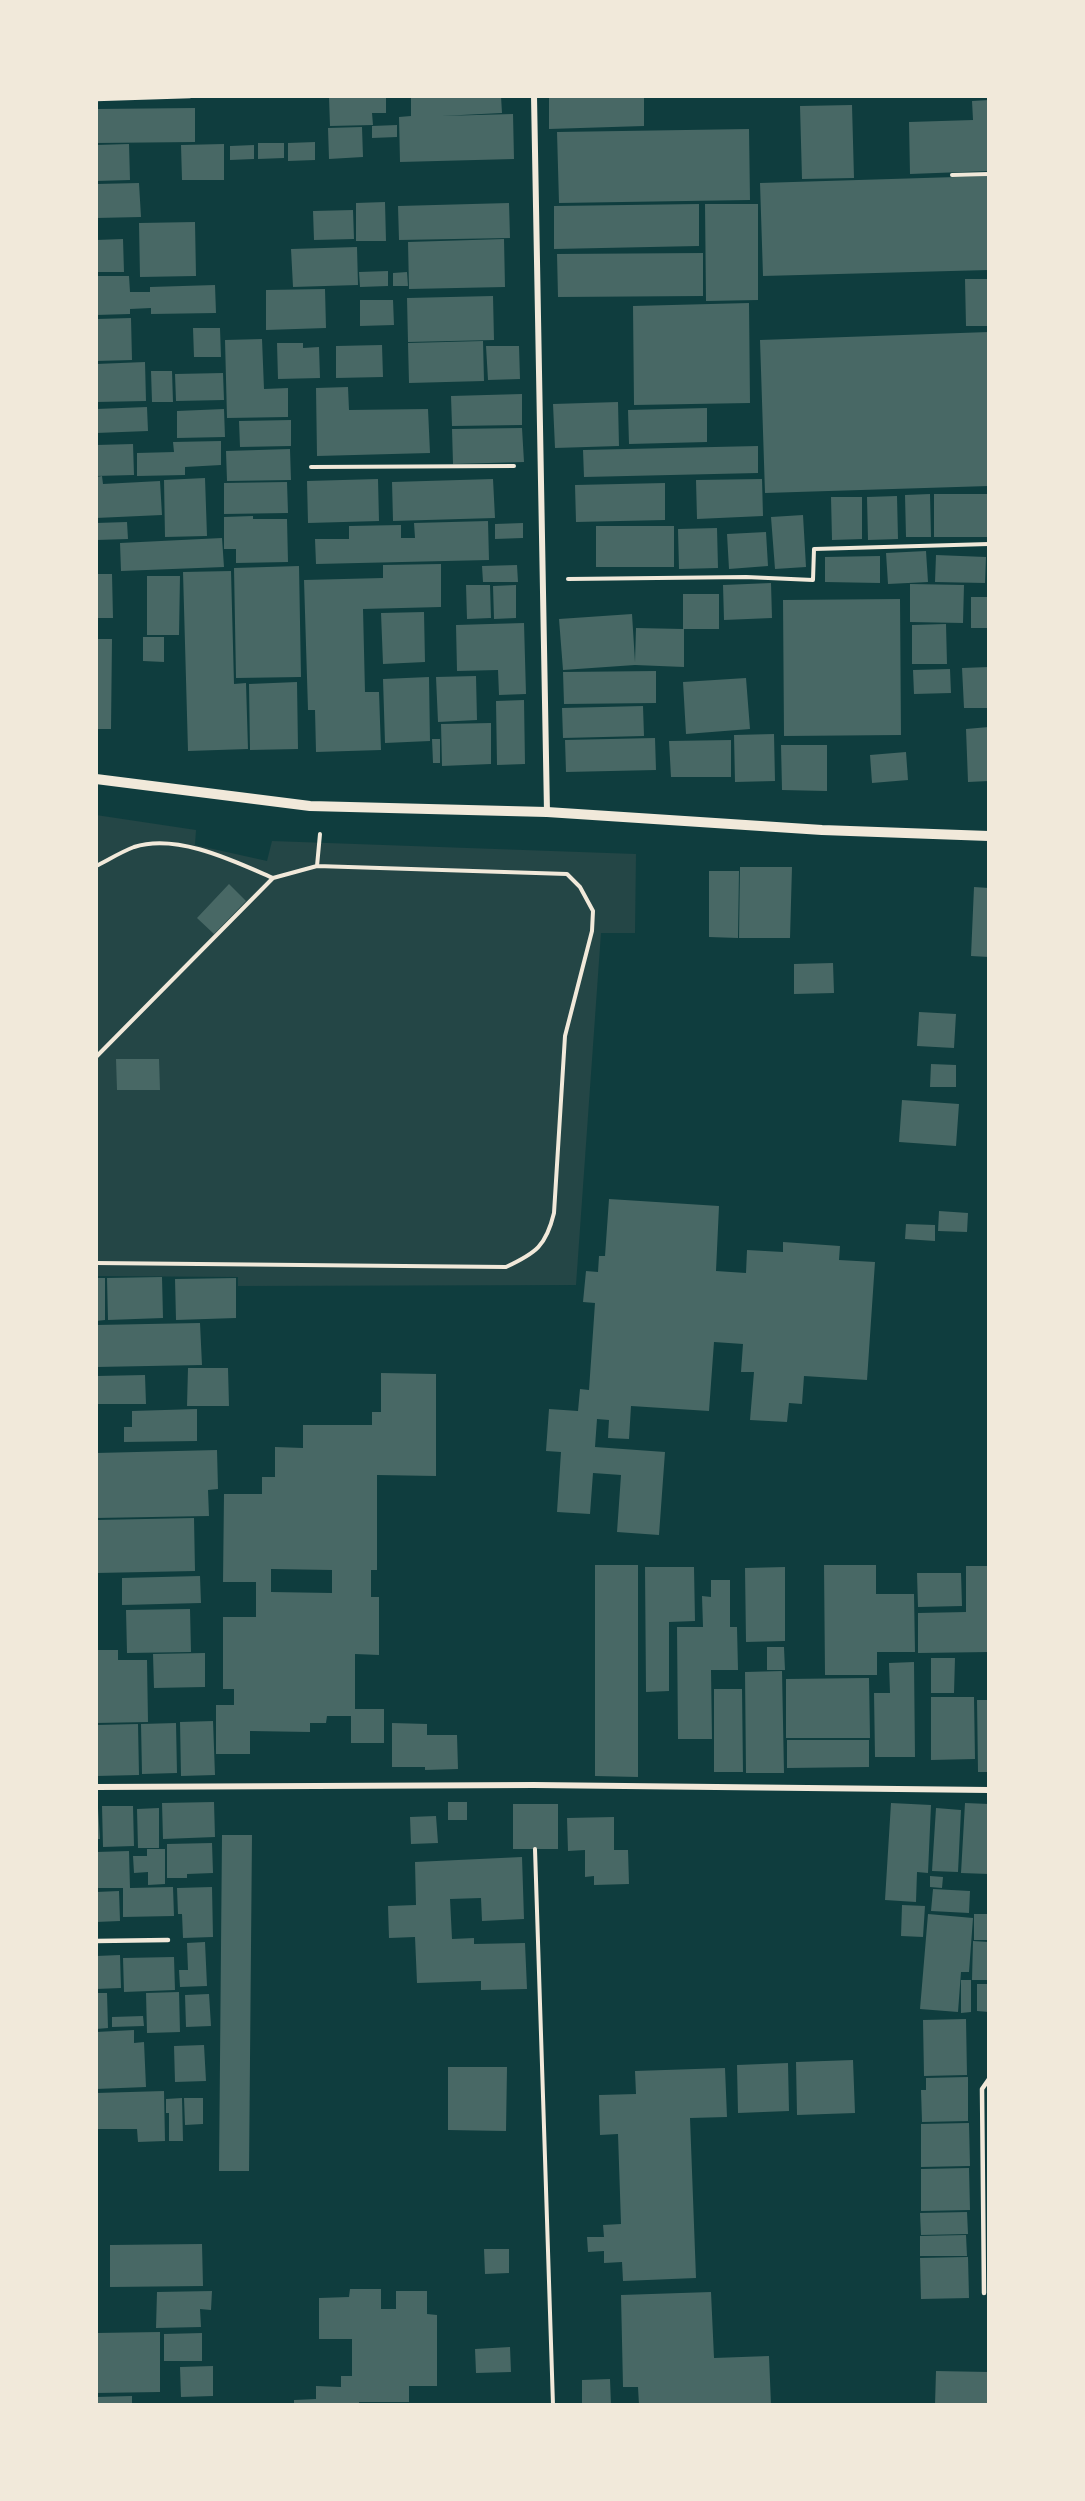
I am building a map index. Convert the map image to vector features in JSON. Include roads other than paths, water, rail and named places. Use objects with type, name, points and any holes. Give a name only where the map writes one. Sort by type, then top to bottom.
[{"type":"street","points":[[534,96],[547,812]]},
{"type":"street","points":[[96,779],[310,806],[547,812],[822,830],[989,836]]},
{"type":"street","points":[[96,1787],[534,1785],[989,1790]]},
{"type":"lane","points":[[96,99],[190,96]]},
{"type":"lane","points":[[96,1941],[168,1940]]},
{"type":"lane","points":[[984,2293],[982,2089],[989,2079]]}]
